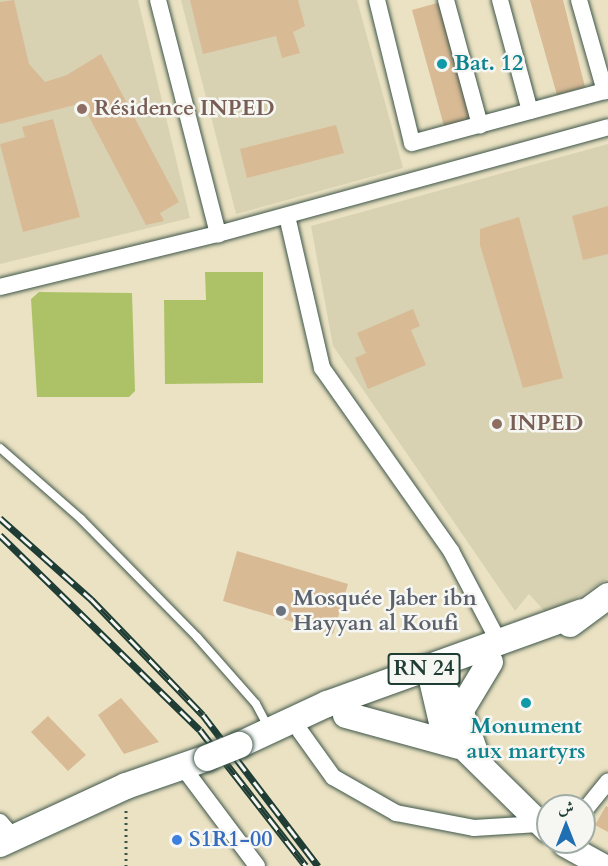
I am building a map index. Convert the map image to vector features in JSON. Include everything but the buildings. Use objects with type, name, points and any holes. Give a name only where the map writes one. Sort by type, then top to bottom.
[{"type":"main road","name":"RN 24","points":[[271,733],[284,736],[346,715],[494,652],[582,612],[608,596]]},
{"type":"main road","points":[[462,710],[494,652]]},
{"type":"main road","name":"RN 24","points":[[5,835],[126,786],[271,733],[278,724],[432,677]]},
{"type":"main road","points":[[432,677],[462,710],[480,763]]},
{"type":"main road","points":[[432,677],[438,721],[459,746],[480,763],[536,819]]},
{"type":"main road","points":[[346,715],[459,746]]},
{"type":"main road","points":[[569,854],[580,866]]},
{"type":"main road","points":[[583,854],[603,866]]},
{"type":"street","points":[[158,0],[218,234]]},
{"type":"street","points":[[377,0],[412,143],[607,90],[579,0]]},
{"type":"street","points":[[446,0],[480,124]]},
{"type":"street","points":[[500,0],[530,111]]},
{"type":"street","points":[[0,287],[287,216],[608,127]]},
{"type":"street","points":[[287,216],[322,368],[451,551],[494,652]]},
{"type":"street","points":[[300,731],[333,777],[396,813],[474,828],[536,834]]},
{"type":"street","points":[[182,766],[257,866]]},
{"type":"street","points":[[596,796],[608,781]]},
{"type":"lane","points":[[0,448],[81,519],[197,637],[256,704],[271,733]]},
{"type":"path","points":[[126,786],[126,866]]},
{"type":"shaded area","name":"Résidence INPED","points":[[0,0],[138,0],[190,218],[0,264]]},
{"type":"shaded area","points":[[181,0],[357,0],[403,168],[236,214]]},
{"type":"shaded area","name":"INPED","points":[[608,144],[608,578],[548,615],[529,594],[515,611],[333,346],[311,226]]},
{"type":"green space","points":[[205,272],[263,272],[263,383],[165,384],[164,300],[206,300]]},
{"type":"green space","points":[[39,292],[132,293],[135,391],[129,397],[37,397],[31,299]]},
{"type":"railway","points":[[0,518],[91,599],[203,715],[318,866]]},
{"type":"railway","points":[[0,535],[200,730],[306,866]]},
{"type":"place","name":"Bat. 12","points":[[442,64]]},
{"type":"place","name":"Résidence INPED","points":[[82,109]]},
{"type":"place","name":"INPED","points":[[497,424]]},
{"type":"place","name":"Mosquée Jaber ibn Hayyan al Koufi","points":[[281,611]]},
{"type":"place","name":"Monument aux martyrs","points":[[526,703]]},
{"type":"place","name":"S1R1-00","points":[[177,840]]}]
